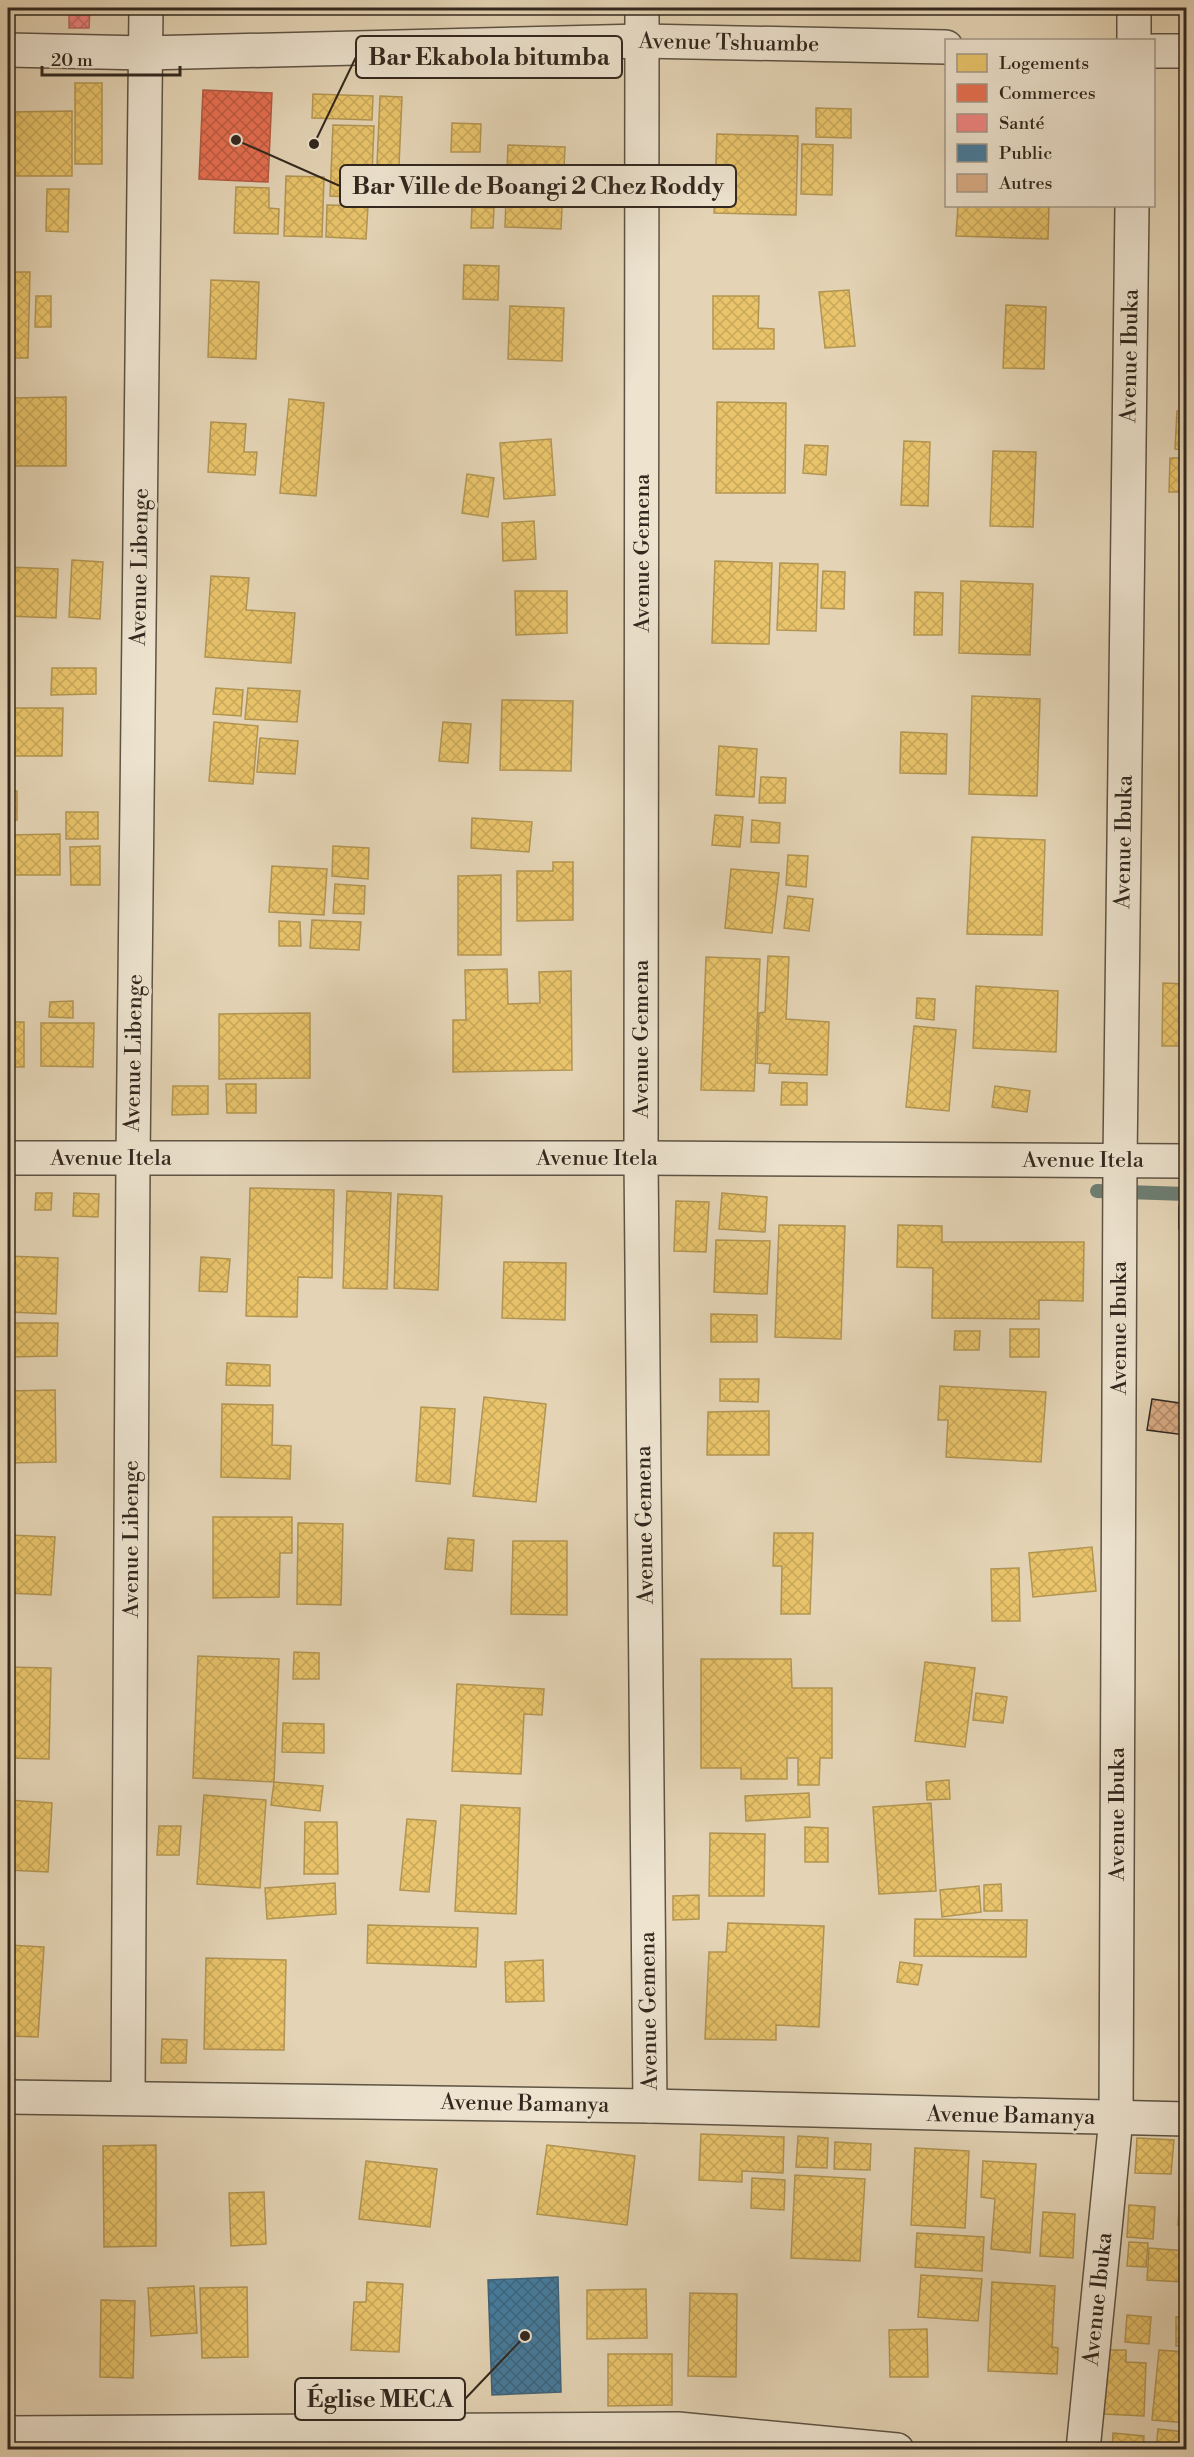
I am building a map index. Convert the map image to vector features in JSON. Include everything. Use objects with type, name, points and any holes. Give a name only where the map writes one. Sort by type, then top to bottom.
[{"type":"street","name":"Avenue Libenge","points":[[128,2098],[133,1158],[146,8]]},
{"type":"street","name":"Avenue Gemena","points":[[642,8],[641,1158],[650,2106]]},
{"type":"street","points":[[1134,8],[1134,39]]},
{"type":"street","name":"Avenue Tshuambe","points":[[8,50],[146,53],[642,41],[945,47]]},
{"type":"street","points":[[1155,51],[1186,51]]},
{"type":"street","name":"Avenue Ibuka","points":[[1083,2450],[1116,2118],[1120,1160],[1132,207]]},
{"type":"street","name":"Avenue Itela","points":[[8,1158],[1186,1161]]},
{"type":"street","name":"Avenue Bamanya","points":[[8,2097],[650,2106],[1186,2119]]},
{"type":"street","points":[[8,2433],[267,2441],[678,2439],[897,2450]]},
{"type":"building: Logements","points":[[75,83],[102,83],[102,164],[75,164]]},
{"type":"building: Logements","points":[[313,94],[373,96],[372,120],[312,118]]},
{"type":"building: Logements","points":[[380,96],[402,97],[399,166],[377,165]]},
{"type":"building: Logements","points":[[816,108],[851,109],[851,138],[816,137]]},
{"type":"building: Logements","points":[[72,111],[72,176],[8,176],[8,112]]},
{"type":"building: Logements","points":[[452,123],[481,124],[480,152],[451,152]]},
{"type":"building: Logements","points":[[333,125],[374,126],[371,198],[330,196]]},
{"type":"building: Logements","points":[[717,134],[798,136],[796,215],[714,213]]},
{"type":"building: Logements","points":[[802,144],[833,145],[832,195],[801,194]]},
{"type":"building: Logements","points":[[508,145],[565,147],[561,229],[505,227]]},
{"type":"building: Logements","points":[[286,176],[324,177],[322,237],[284,236]]},
{"type":"building: Logements","points":[[236,187],[269,188],[269,208],[279,209],[278,234],[234,233]]},
{"type":"building: Logements","points":[[47,189],[69,189],[68,232],[46,231]]},
{"type":"building: Logements","points":[[8,193],[12,193],[12,238],[8,238]]},
{"type":"building: Logements","points":[[327,205],[368,206],[366,239],[326,237]]},
{"type":"building: Logements","points":[[472,207],[494,208],[493,228],[471,228]]},
{"type":"building: Logements","points":[[958,207],[1049,207],[1048,239],[956,236]]},
{"type":"building: Logements","points":[[8,249],[10,249],[9,272],[30,272],[28,358],[8,358]]},
{"type":"building: Logements","points":[[464,265],[499,266],[498,300],[463,299]]},
{"type":"building: Logements","points":[[211,280],[259,282],[256,359],[208,357]]},
{"type":"building: Logements","points":[[849,290],[855,346],[825,348],[819,292]]},
{"type":"building: Logements","points":[[36,296],[51,296],[51,327],[35,327]]},
{"type":"building: Logements","points":[[713,296],[759,296],[758,328],[774,329],[774,349],[713,349]]},
{"type":"building: Logements","points":[[1006,305],[1046,307],[1044,369],[1003,368]]},
{"type":"building: Logements","points":[[510,306],[564,308],[562,361],[508,359]]},
{"type":"building: Logements","points":[[66,397],[66,466],[11,466],[12,398]]},
{"type":"building: Logements","points":[[289,399],[324,403],[316,496],[280,493]]},
{"type":"building: Logements","points":[[717,402],[786,403],[785,493],[716,493]]},
{"type":"building: Logements","points":[[1177,411],[1186,411],[1186,450],[1175,449]]},
{"type":"building: Logements","points":[[211,422],[246,424],[244,452],[257,452],[255,475],[208,472]]},
{"type":"building: Logements","points":[[551,439],[555,495],[504,499],[500,443]]},
{"type":"building: Logements","points":[[904,441],[930,442],[928,506],[901,505]]},
{"type":"building: Logements","points":[[805,445],[828,446],[826,475],[803,473]]},
{"type":"building: Logements","points":[[993,451],[1036,452],[1033,527],[990,526]]},
{"type":"building: Logements","points":[[1170,458],[1186,458],[1186,492],[1169,492]]},
{"type":"building: Logements","points":[[467,474],[494,478],[488,517],[462,513]]},
{"type":"building: Logements","points":[[534,521],[536,559],[503,561],[502,523]]},
{"type":"building: Logements","points":[[72,560],[103,562],[100,619],[69,617]]},
{"type":"building: Logements","points":[[715,561],[772,563],[769,644],[712,643]]},
{"type":"building: Logements","points":[[780,563],[818,564],[816,631],[777,630]]},
{"type":"building: Logements","points":[[8,567],[58,569],[56,618],[8,616]]},
{"type":"building: Logements","points":[[823,571],[845,572],[844,609],[821,608]]},
{"type":"building: Logements","points":[[211,576],[249,578],[246,610],[295,613],[291,663],[205,657]]},
{"type":"building: Logements","points":[[961,581],[1033,584],[1030,655],[959,653]]},
{"type":"building: Logements","points":[[515,591],[567,591],[567,633],[516,635]]},
{"type":"building: Logements","points":[[915,592],[943,593],[942,635],[914,635]]},
{"type":"building: Logements","points":[[52,668],[96,668],[96,694],[51,695]]},
{"type":"building: Logements","points":[[216,688],[243,690],[241,716],[213,714]]},
{"type":"building: Logements","points":[[248,688],[300,691],[297,722],[245,719]]},
{"type":"building: Logements","points":[[972,696],[1040,699],[1037,796],[969,794]]},
{"type":"building: Logements","points":[[502,700],[573,701],[571,771],[500,770]]},
{"type":"building: Logements","points":[[8,708],[63,708],[62,756],[8,756]]},
{"type":"building: Logements","points":[[214,722],[258,726],[253,784],[209,781]]},
{"type":"building: Logements","points":[[443,722],[471,724],[468,763],[439,761]]},
{"type":"building: Logements","points":[[901,732],[947,734],[946,774],[900,773]]},
{"type":"building: Logements","points":[[260,738],[298,741],[295,774],[257,772]]},
{"type":"building: Logements","points":[[719,746],[757,749],[754,797],[716,795]]},
{"type":"building: Logements","points":[[761,777],[786,778],[785,803],[759,803]]},
{"type":"building: Logements","points":[[17,791],[17,820],[8,820],[8,792]]},
{"type":"building: Logements","points":[[66,812],[98,812],[98,839],[66,839]]},
{"type":"building: Logements","points":[[715,815],[743,817],[740,847],[712,845]]},
{"type":"building: Logements","points":[[472,818],[532,822],[529,852],[471,848]]},
{"type":"building: Logements","points":[[752,820],[780,823],[779,843],[751,842]]},
{"type":"building: Logements","points":[[60,834],[60,875],[8,875],[8,835]]},
{"type":"building: Logements","points":[[972,837],[1045,840],[1042,935],[967,934]]},
{"type":"building: Logements","points":[[100,846],[100,885],[71,885],[70,847]]},
{"type":"building: Logements","points":[[333,846],[369,848],[368,879],[332,876]]},
{"type":"building: Logements","points":[[788,855],[808,856],[806,887],[786,885]]},
{"type":"building: Logements","points":[[553,862],[573,862],[573,920],[517,921],[517,871],[553,871]]},
{"type":"building: Logements","points":[[272,866],[327,869],[324,915],[269,912]]},
{"type":"building: Logements","points":[[731,869],[779,873],[772,933],[725,928]]},
{"type":"building: Logements","points":[[501,875],[501,955],[458,955],[458,876]]},
{"type":"building: Logements","points":[[335,884],[365,886],[364,914],[333,913]]},
{"type":"building: Logements","points":[[788,896],[813,899],[809,931],[784,928]]},
{"type":"building: Logements","points":[[312,920],[361,922],[359,950],[310,948]]},
{"type":"building: Logements","points":[[279,921],[300,922],[301,946],[279,946]]},
{"type":"building: Logements","points":[[768,956],[789,957],[786,1019],[829,1022],[827,1075],[769,1073],[770,1064],[757,1063],[759,1013],[765,1012]]},
{"type":"building: Logements","points":[[706,957],[760,959],[754,1091],[701,1090]]},
{"type":"building: Logements","points":[[507,969],[508,1004],[540,1003],[539,972],[571,971],[572,1070],[453,1072],[453,1020],[466,1020],[465,970]]},
{"type":"building: Logements","points":[[1163,983],[1186,984],[1186,1046],[1162,1046]]},
{"type":"building: Logements","points":[[976,986],[1058,991],[1056,1052],[973,1048]]},
{"type":"building: Logements","points":[[917,998],[935,999],[934,1020],[916,1018]]},
{"type":"building: Logements","points":[[73,1001],[73,1018],[49,1017],[50,1002]]},
{"type":"building: Logements","points":[[310,1013],[310,1078],[219,1079],[219,1014]]},
{"type":"building: Logements","points":[[8,1022],[24,1022],[24,1067],[8,1067]]},
{"type":"building: Logements","points":[[41,1023],[94,1023],[93,1067],[41,1066]]},
{"type":"building: Logements","points":[[914,1026],[956,1030],[949,1111],[906,1107]]},
{"type":"building: Logements","points":[[782,1082],[807,1083],[807,1105],[781,1105]]},
{"type":"building: Logements","points":[[226,1084],[256,1084],[256,1113],[227,1113]]},
{"type":"building: Logements","points":[[173,1086],[208,1086],[208,1114],[172,1115]]},
{"type":"building: Logements","points":[[995,1086],[1030,1091],[1027,1112],[992,1107]]},
{"type":"building: Logements","points":[[250,1188],[334,1190],[332,1278],[298,1277],[297,1317],[246,1316]]},
{"type":"building: Logements","points":[[347,1191],[391,1193],[387,1289],[343,1288]]},
{"type":"building: Logements","points":[[36,1193],[52,1193],[51,1210],[35,1210]]},
{"type":"building: Logements","points":[[74,1193],[99,1194],[98,1217],[73,1216]]},
{"type":"building: Logements","points":[[722,1193],[767,1197],[765,1232],[719,1229]]},
{"type":"building: Logements","points":[[398,1194],[442,1196],[438,1290],[394,1288]]},
{"type":"building: Logements","points":[[676,1201],[709,1202],[706,1252],[674,1251]]},
{"type":"building: Logements","points":[[779,1225],[845,1226],[841,1339],[775,1337]]},
{"type":"building: Logements","points":[[898,1225],[942,1226],[942,1242],[1084,1242],[1083,1301],[1039,1300],[1039,1319],[932,1318],[933,1268],[897,1267]]},
{"type":"building: Logements","points":[[716,1240],[770,1241],[767,1294],[714,1292]]},
{"type":"building: Logements","points":[[8,1256],[58,1258],[56,1314],[8,1312]]},
{"type":"building: Logements","points":[[201,1257],[230,1259],[227,1292],[199,1291]]},
{"type":"building: Logements","points":[[504,1262],[566,1263],[565,1320],[502,1318]]},
{"type":"building: Logements","points":[[711,1314],[757,1315],[757,1342],[711,1342]]},
{"type":"building: Logements","points":[[8,1323],[58,1323],[57,1356],[8,1357]]},
{"type":"building: Logements","points":[[1010,1329],[1039,1329],[1039,1357],[1010,1357]]},
{"type":"building: Logements","points":[[955,1331],[980,1331],[979,1350],[954,1350]]},
{"type":"building: Logements","points":[[227,1363],[270,1365],[270,1386],[226,1385]]},
{"type":"building: Logements","points":[[720,1379],[759,1379],[758,1402],[720,1401]]},
{"type":"building: Logements","points":[[940,1386],[1046,1392],[1041,1462],[946,1457],[948,1420],[938,1420]]},
{"type":"building: Logements","points":[[55,1390],[56,1462],[8,1463],[8,1391]]},
{"type":"building: Logements","points":[[484,1397],[546,1404],[536,1502],[473,1496]]},
{"type":"building: Logements","points":[[222,1404],[273,1405],[272,1445],[291,1446],[290,1479],[221,1477]]},
{"type":"building: Logements","points":[[421,1407],[455,1409],[450,1484],[416,1481]]},
{"type":"building: Logements","points":[[769,1411],[769,1455],[707,1455],[708,1412]]},
{"type":"building: Logements","points":[[213,1517],[292,1517],[292,1553],[280,1553],[279,1597],[213,1598]]},
{"type":"building: Logements","points":[[298,1523],[343,1524],[341,1605],[297,1604]]},
{"type":"building: Logements","points":[[774,1533],[813,1533],[810,1614],[781,1614],[782,1566],[773,1566]]},
{"type":"building: Logements","points":[[8,1535],[55,1537],[51,1595],[8,1593]]},
{"type":"building: Logements","points":[[448,1538],[474,1540],[472,1571],[445,1569]]},
{"type":"building: Logements","points":[[513,1541],[567,1541],[567,1615],[511,1614]]},
{"type":"building: Logements","points":[[1092,1547],[1096,1591],[1033,1597],[1029,1553]]},
{"type":"building: Logements","points":[[1019,1568],[1020,1621],[992,1621],[991,1569]]},
{"type":"building: Logements","points":[[294,1652],[319,1653],[319,1679],[293,1679]]},
{"type":"building: Logements","points":[[198,1656],[279,1659],[274,1782],[193,1778]]},
{"type":"building: Logements","points":[[701,1659],[791,1659],[792,1688],[832,1688],[832,1758],[820,1758],[819,1785],[798,1785],[798,1758],[787,1758],[787,1779],[741,1779],[741,1768],[701,1768]]},
{"type":"building: Logements","points":[[925,1662],[975,1668],[965,1747],[915,1741]]},
{"type":"building: Logements","points":[[8,1667],[51,1668],[49,1759],[10,1758]]},
{"type":"building: Logements","points":[[457,1684],[544,1689],[542,1715],[524,1714],[521,1774],[452,1771]]},
{"type":"building: Logements","points":[[976,1693],[1007,1697],[1003,1723],[973,1720]]},
{"type":"building: Logements","points":[[283,1723],[324,1724],[324,1753],[282,1752]]},
{"type":"building: Logements","points":[[949,1780],[950,1799],[927,1800],[926,1782]]},
{"type":"building: Logements","points":[[274,1782],[323,1786],[320,1811],[271,1805]]},
{"type":"building: Logements","points":[[809,1793],[810,1817],[746,1821],[745,1796]]},
{"type":"building: Logements","points":[[204,1795],[266,1800],[260,1888],[197,1884]]},
{"type":"building: Logements","points":[[8,1800],[52,1803],[48,1872],[8,1870]]},
{"type":"building: Logements","points":[[931,1803],[936,1891],[879,1894],[873,1807]]},
{"type":"building: Logements","points":[[461,1805],[520,1808],[516,1914],[455,1911]]},
{"type":"building: Logements","points":[[407,1819],[436,1821],[429,1892],[400,1890]]},
{"type":"building: Logements","points":[[305,1822],[337,1822],[338,1874],[304,1874]]},
{"type":"building: Logements","points":[[159,1826],[181,1826],[179,1855],[157,1855]]},
{"type":"building: Logements","points":[[805,1827],[828,1828],[828,1862],[805,1862]]},
{"type":"building: Logements","points":[[710,1833],[765,1834],[764,1896],[709,1896]]},
{"type":"building: Logements","points":[[335,1883],[336,1914],[267,1919],[265,1888]]},
{"type":"building: Logements","points":[[1001,1884],[1002,1911],[984,1911],[984,1885]]},
{"type":"building: Logements","points":[[979,1886],[981,1912],[942,1917],[940,1890]]},
{"type":"building: Logements","points":[[699,1895],[699,1919],[673,1920],[673,1896]]},
{"type":"building: Logements","points":[[915,1919],[1027,1920],[1026,1957],[914,1956]]},
{"type":"building: Logements","points":[[728,1923],[824,1926],[819,2027],[776,2025],[776,2040],[705,2039],[709,1952],[726,1952]]},
{"type":"building: Logements","points":[[368,1925],[478,1928],[476,1967],[367,1963]]},
{"type":"building: Logements","points":[[8,1945],[44,1947],[38,2037],[8,2036]]},
{"type":"building: Logements","points":[[206,1958],[286,1960],[284,2050],[204,2049]]},
{"type":"building: Logements","points":[[543,1960],[544,2001],[506,2002],[505,1962]]},
{"type":"building: Logements","points":[[900,1962],[922,1965],[918,1985],[897,1982]]},
{"type":"building: Logements","points":[[162,2039],[187,2040],[186,2063],[161,2063]]},
{"type":"building: Logements","points":[[701,2134],[784,2137],[783,2173],[742,2171],[742,2182],[699,2180]]},
{"type":"building: Logements","points":[[798,2136],[828,2138],[827,2168],[796,2167]]},
{"type":"building: Logements","points":[[1137,2138],[1174,2140],[1171,2174],[1135,2173]]},
{"type":"building: Logements","points":[[835,2142],[871,2144],[870,2170],[834,2169]]},
{"type":"building: Logements","points":[[156,2145],[156,2246],[104,2247],[103,2146]]},
{"type":"building: Logements","points":[[547,2145],[635,2156],[627,2225],[537,2214]]},
{"type":"building: Logements","points":[[915,2148],[969,2151],[965,2228],[911,2225]]},
{"type":"building: Logements","points":[[366,2161],[437,2169],[430,2227],[359,2219]]},
{"type":"building: Logements","points":[[983,2161],[1036,2164],[1030,2253],[991,2249],[995,2199],[981,2197]]},
{"type":"building: Logements","points":[[795,2175],[865,2179],[860,2261],[791,2258]]},
{"type":"building: Logements","points":[[752,2178],[785,2180],[784,2210],[751,2208]]},
{"type":"building: Logements","points":[[1181,2183],[1186,2183],[1186,2226],[1178,2225]]},
{"type":"building: Logements","points":[[264,2192],[266,2244],[231,2246],[229,2193]]},
{"type":"building: Logements","points":[[1129,2205],[1155,2207],[1153,2239],[1127,2237]]},
{"type":"building: Logements","points":[[1043,2212],[1075,2214],[1073,2258],[1040,2256]]},
{"type":"building: Logements","points":[[917,2233],[984,2237],[982,2271],[915,2267]]},
{"type":"building: Logements","points":[[1129,2242],[1148,2243],[1146,2267],[1127,2266]]},
{"type":"building: Logements","points":[[1149,2248],[1186,2251],[1186,2303],[1181,2302],[1183,2282],[1147,2280]]},
{"type":"building: Logements","points":[[921,2275],[982,2279],[978,2321],[918,2317]]},
{"type":"building: Logements","points":[[367,2282],[403,2284],[399,2352],[351,2350],[354,2302],[366,2302]]},
{"type":"building: Logements","points":[[992,2282],[1055,2286],[1052,2347],[1058,2348],[1057,2374],[988,2371]]},
{"type":"building: Logements","points":[[194,2286],[197,2333],[151,2336],[148,2288]]},
{"type":"building: Logements","points":[[247,2287],[248,2357],[202,2358],[200,2288]]},
{"type":"building: Logements","points":[[646,2289],[647,2338],[587,2339],[587,2290]]},
{"type":"building: Logements","points":[[690,2293],[737,2294],[736,2377],[688,2376]]},
{"type":"building: Logements","points":[[101,2300],[135,2301],[133,2378],[100,2377]]},
{"type":"building: Logements","points":[[1127,2315],[1151,2317],[1149,2344],[1125,2342]]},
{"type":"building: Logements","points":[[1176,2317],[1186,2317],[1186,2346],[1176,2346]]},
{"type":"building: Logements","points":[[927,2329],[928,2377],[890,2377],[889,2330]]},
{"type":"building: Logements","points":[[1106,2350],[1126,2350],[1126,2362],[1146,2363],[1144,2416],[1104,2414]]},
{"type":"building: Logements","points":[[1159,2350],[1186,2352],[1186,2423],[1152,2420]]},
{"type":"building: Logements","points":[[608,2354],[672,2354],[672,2405],[608,2406]]},
{"type":"building: Logements","points":[[1158,2429],[1186,2432],[1186,2450],[1156,2450]]},
{"type":"building: Logements","points":[[1113,2433],[1144,2436],[1143,2450],[1112,2450]]},
{"type":"building: Commerces","points":[[203,90],[272,93],[268,182],[199,179]]},
{"type":"building: Santé","points":[[69,10],[90,10],[89,28],[69,28]]},
{"type":"building: Public","points":[[558,2277],[561,2392],[492,2395],[488,2280]]},
{"type":"building: Autres","points":[[1179,1206],[1186,1206],[1186,1229],[1179,1229]]},
{"type":"building: Autres","points":[[1152,1399],[1186,1404],[1185,1435],[1147,1430]]},
{"type":"waterway","points":[[1097,1191],[1186,1194]]},
{"type":"place","name":"Bar Ville de Boangi 2 Chez Roddy","points":[[236,140]]},
{"type":"place","name":"Bar Ekabola bitumba","points":[[314,144]]},
{"type":"place","name":"Église MECA","points":[[525,2336]]}]
